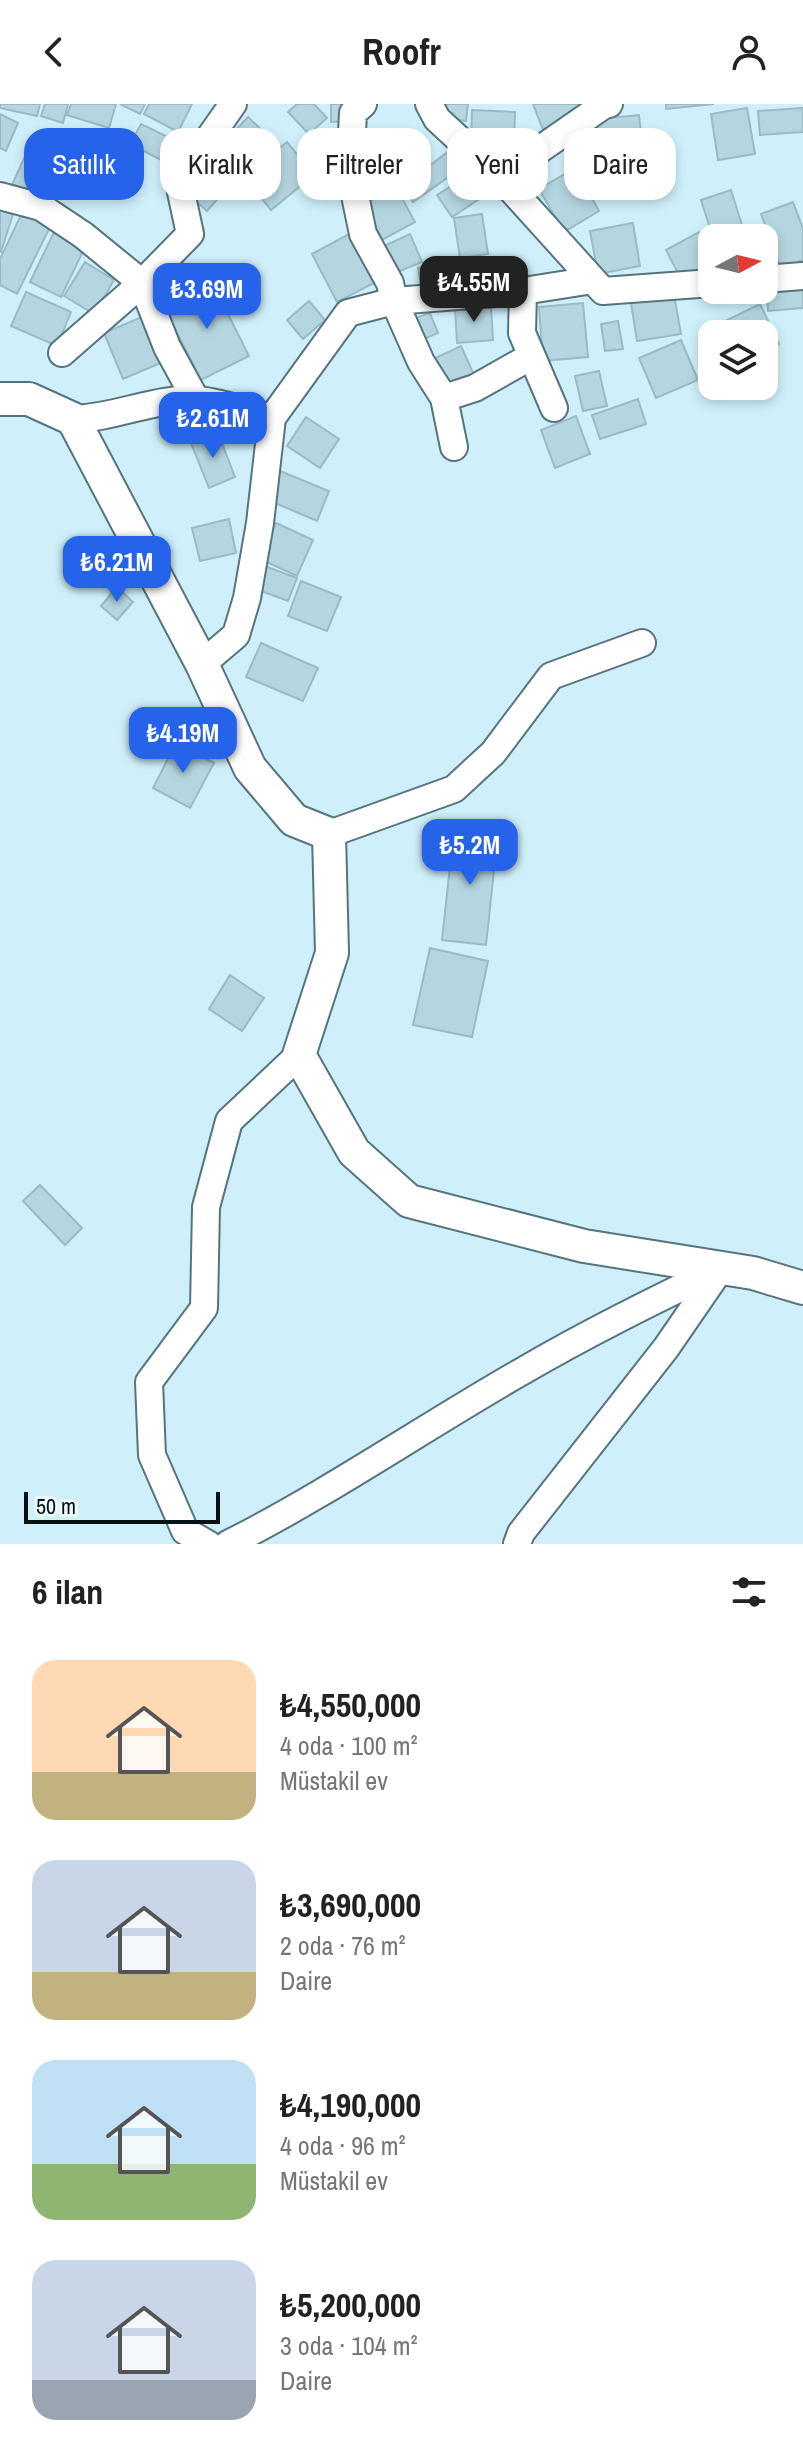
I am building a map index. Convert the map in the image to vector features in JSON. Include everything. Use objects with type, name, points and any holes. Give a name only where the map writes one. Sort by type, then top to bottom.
[{"type":"street","points":[[62,353],[142,283],[190,234],[178,178],[233,104]]},
{"type":"street","points":[[363,104],[353,113],[350,171],[363,234],[390,283],[394,301],[421,362],[444,398],[454,447]]},
{"type":"street","points":[[429,104],[437,119],[447,128]]},
{"type":"street","points":[[548,144],[609,104]]},
{"type":"street","points":[[0,196],[41,207],[83,235],[142,283],[167,347],[197,402]]},
{"type":"street","points":[[521,200],[603,291],[698,284]]},
{"type":"street","points":[[778,278],[803,276]]},
{"type":"street","points":[[202,664],[236,635],[240,623],[260,523],[272,418],[348,313],[394,301],[523,291],[593,280]]},
{"type":"street","points":[[523,291],[522,333],[554,408]]},
{"type":"street","points":[[444,398],[475,388],[530,357]]},
{"type":"street","points":[[0,399],[29,399],[73,419],[96,419],[181,399],[272,418]]},
{"type":"street","points":[[73,419],[202,664],[250,768],[294,820],[329,834],[454,789],[493,753],[551,676],[642,643]]},
{"type":"street","points":[[208,1544],[185,1531],[152,1455],[149,1382],[204,1308],[206,1207],[229,1121],[299,1055],[332,953],[329,834]]},
{"type":"street","points":[[299,1055],[354,1152],[409,1201],[584,1246],[753,1273],[803,1288]]},
{"type":"street","points":[[228,1544],[278,1519],[521,1371],[639,1307],[721,1268]]},
{"type":"street","points":[[517,1544],[521,1533],[666,1348],[721,1268]]},
{"type":"building","points":[[0,104],[40,104],[37,116],[0,108]]},
{"type":"building","points":[[45,104],[68,104],[63,123],[41,116]]},
{"type":"building","points":[[71,104],[116,104],[109,128],[67,115]]},
{"type":"building","points":[[120,104],[145,104],[140,114]]},
{"type":"building","points":[[149,104],[192,104],[180,128],[170,128],[144,114]]},
{"type":"building","points":[[297,104],[314,104],[327,118],[316,128],[303,128],[288,112]]},
{"type":"building","points":[[331,104],[349,104],[349,121],[331,122]]},
{"type":"building","points":[[442,104],[468,104],[466,121],[440,117]]},
{"type":"building","points":[[533,104],[588,104],[591,112],[542,128]]},
{"type":"building","points":[[666,104],[714,104],[666,109]]},
{"type":"building","points":[[747,108],[755,154],[718,160],[711,114]]},
{"type":"building","points":[[803,108],[803,132],[760,135],[758,111]]},
{"type":"building","points":[[472,110],[515,112],[514,128],[471,128]]},
{"type":"building","points":[[0,114],[18,123],[6,151],[0,148]]},
{"type":"building","points":[[639,115],[640,128],[598,128],[597,119]]},
{"type":"building","points":[[248,117],[260,128],[238,128]]},
{"type":"building","points":[[141,124],[160,133],[160,159],[144,151],[144,128],[139,128]]},
{"type":"building","points":[[287,142],[297,154],[297,189],[271,210],[263,200],[281,200],[281,147]]},
{"type":"building","points":[[447,153],[447,178],[431,189],[431,165]]},
{"type":"building","points":[[24,158],[24,192],[11,187]]},
{"type":"building","points":[[564,174],[564,200],[593,200],[599,211],[564,232],[545,200],[548,200],[548,184]]},
{"type":"building","points":[[447,189],[447,200],[478,200],[452,217],[437,195]]},
{"type":"building","points":[[731,190],[742,224],[709,224],[701,200]]},
{"type":"building","points":[[195,200],[217,200],[207,211]]},
{"type":"building","points":[[372,200],[403,200],[415,222],[382,240],[364,204]]},
{"type":"building","points":[[793,202],[803,229],[803,260],[781,268],[778,260],[778,224],[765,224],[761,214]]},
{"type":"building","points":[[0,210],[13,214],[1,252],[0,252]]},
{"type":"building","points":[[22,213],[50,227],[17,294],[0,285],[0,259]]},
{"type":"building","points":[[482,214],[488,254],[460,258],[454,218]]},
{"type":"building","points":[[633,223],[640,266],[598,274],[590,231]]},
{"type":"building","points":[[55,230],[86,245],[61,297],[30,282]]},
{"type":"building","points":[[698,233],[698,272],[682,281],[666,250]]},
{"type":"building","points":[[349,234],[374,283],[337,302],[312,254]]},
{"type":"building","points":[[410,234],[422,262],[395,273],[384,246]]},
{"type":"building","points":[[487,258],[491,285],[423,295],[418,268]]},
{"type":"building","points":[[85,262],[114,280],[94,314],[64,296]]},
{"type":"building","points":[[212,282],[249,356],[201,380],[164,307]]},
{"type":"building","points":[[803,283],[803,308],[768,311],[767,304],[778,304],[778,284]]},
{"type":"building","points":[[26,292],[71,312],[57,346],[11,326]]},
{"type":"building","points":[[674,295],[681,334],[637,341],[631,303]]},
{"type":"building","points":[[309,301],[325,320],[303,339],[287,320]]},
{"type":"building","points":[[583,303],[588,357],[543,361],[539,307]]},
{"type":"building","points":[[760,304],[768,320],[727,320]]},
{"type":"building","points":[[491,306],[493,340],[457,343],[455,308]]},
{"type":"building","points":[[430,313],[438,333],[419,341],[410,320]]},
{"type":"building","points":[[144,316],[163,362],[123,379],[104,333]]},
{"type":"building","points":[[618,321],[623,349],[605,351],[601,324]]},
{"type":"building","points":[[681,340],[698,380],[656,398],[639,358]]},
{"type":"building","points":[[461,346],[475,377],[445,391],[431,360]]},
{"type":"building","points":[[599,371],[607,406],[583,411],[575,376]]},
{"type":"building","points":[[638,399],[646,424],[600,439],[592,415]]},
{"type":"building","points":[[576,416],[590,454],[555,468],[541,430]]},
{"type":"building","points":[[306,417],[339,439],[320,468],[287,446]]},
{"type":"building","points":[[218,433],[235,477],[209,488],[191,443]]},
{"type":"building","points":[[280,471],[329,491],[317,521],[268,500]]},
{"type":"building","points":[[229,519],[236,553],[200,561],[192,528]]},
{"type":"building","points":[[276,523],[313,540],[297,576],[260,559]]},
{"type":"building","points":[[262,565],[297,578],[288,601],[253,588]]},
{"type":"building","points":[[301,581],[341,597],[327,631],[288,616]]},
{"type":"building","points":[[117,587],[133,602],[117,620],[101,606]]},
{"type":"building","points":[[261,643],[318,668],[303,701],[246,677]]},
{"type":"building","points":[[176,743],[214,763],[190,808],[153,788]]},
{"type":"building","points":[[454,829],[498,834],[486,945],[442,940]]},
{"type":"building","points":[[430,948],[488,961],[472,1037],[413,1025]]},
{"type":"building","points":[[230,975],[264,998],[242,1031],[209,1009]]},
{"type":"building","points":[[40,1185],[82,1228],[65,1245],[23,1201]]}]
